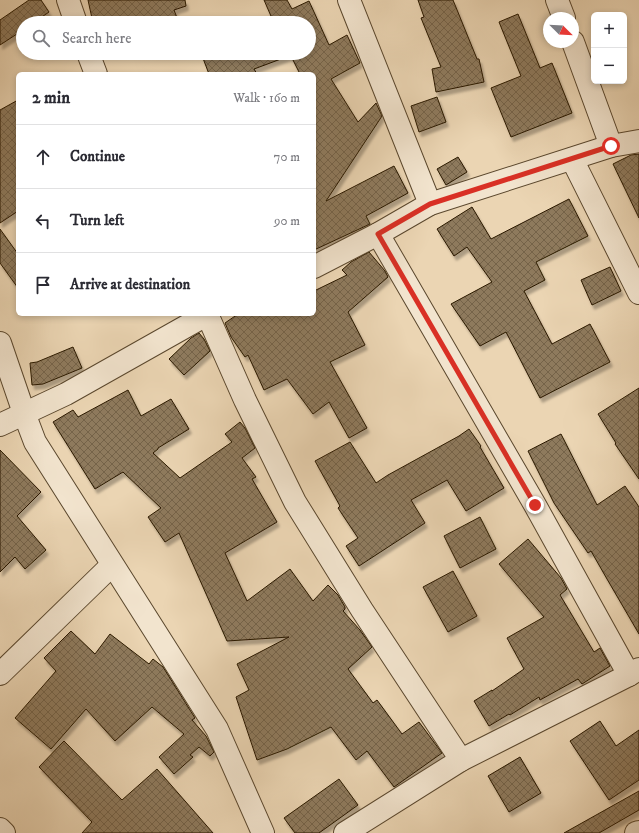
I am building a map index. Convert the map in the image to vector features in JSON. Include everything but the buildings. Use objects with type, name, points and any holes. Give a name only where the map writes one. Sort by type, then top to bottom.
[{"type":"street","points":[[68,0],[74,16]]},
{"type":"street","points":[[349,0],[430,204]]},
{"type":"street","points":[[557,0],[562,12]]},
{"type":"street","points":[[575,48],[611,146]]},
{"type":"street","points":[[91,60],[95,72]]},
{"type":"street","points":[[316,266],[378,234],[430,204],[611,146],[639,140]]},
{"type":"street","points":[[572,159],[639,293]]},
{"type":"street","points":[[345,833],[461,760],[634,672],[535,505],[378,234]]},
{"type":"street","points":[[0,425],[66,394],[204,316]]},
{"type":"street","points":[[209,316],[245,400],[295,502],[362,610],[461,760]]},
{"type":"street","points":[[0,343],[35,442],[217,729],[263,833]]},
{"type":"street","points":[[0,674],[112,565]]},
{"type":"street","points":[[0,829],[4,833]]},
{"type":"route","points":[[535,505],[378,234],[430,204],[611,146]]}]
